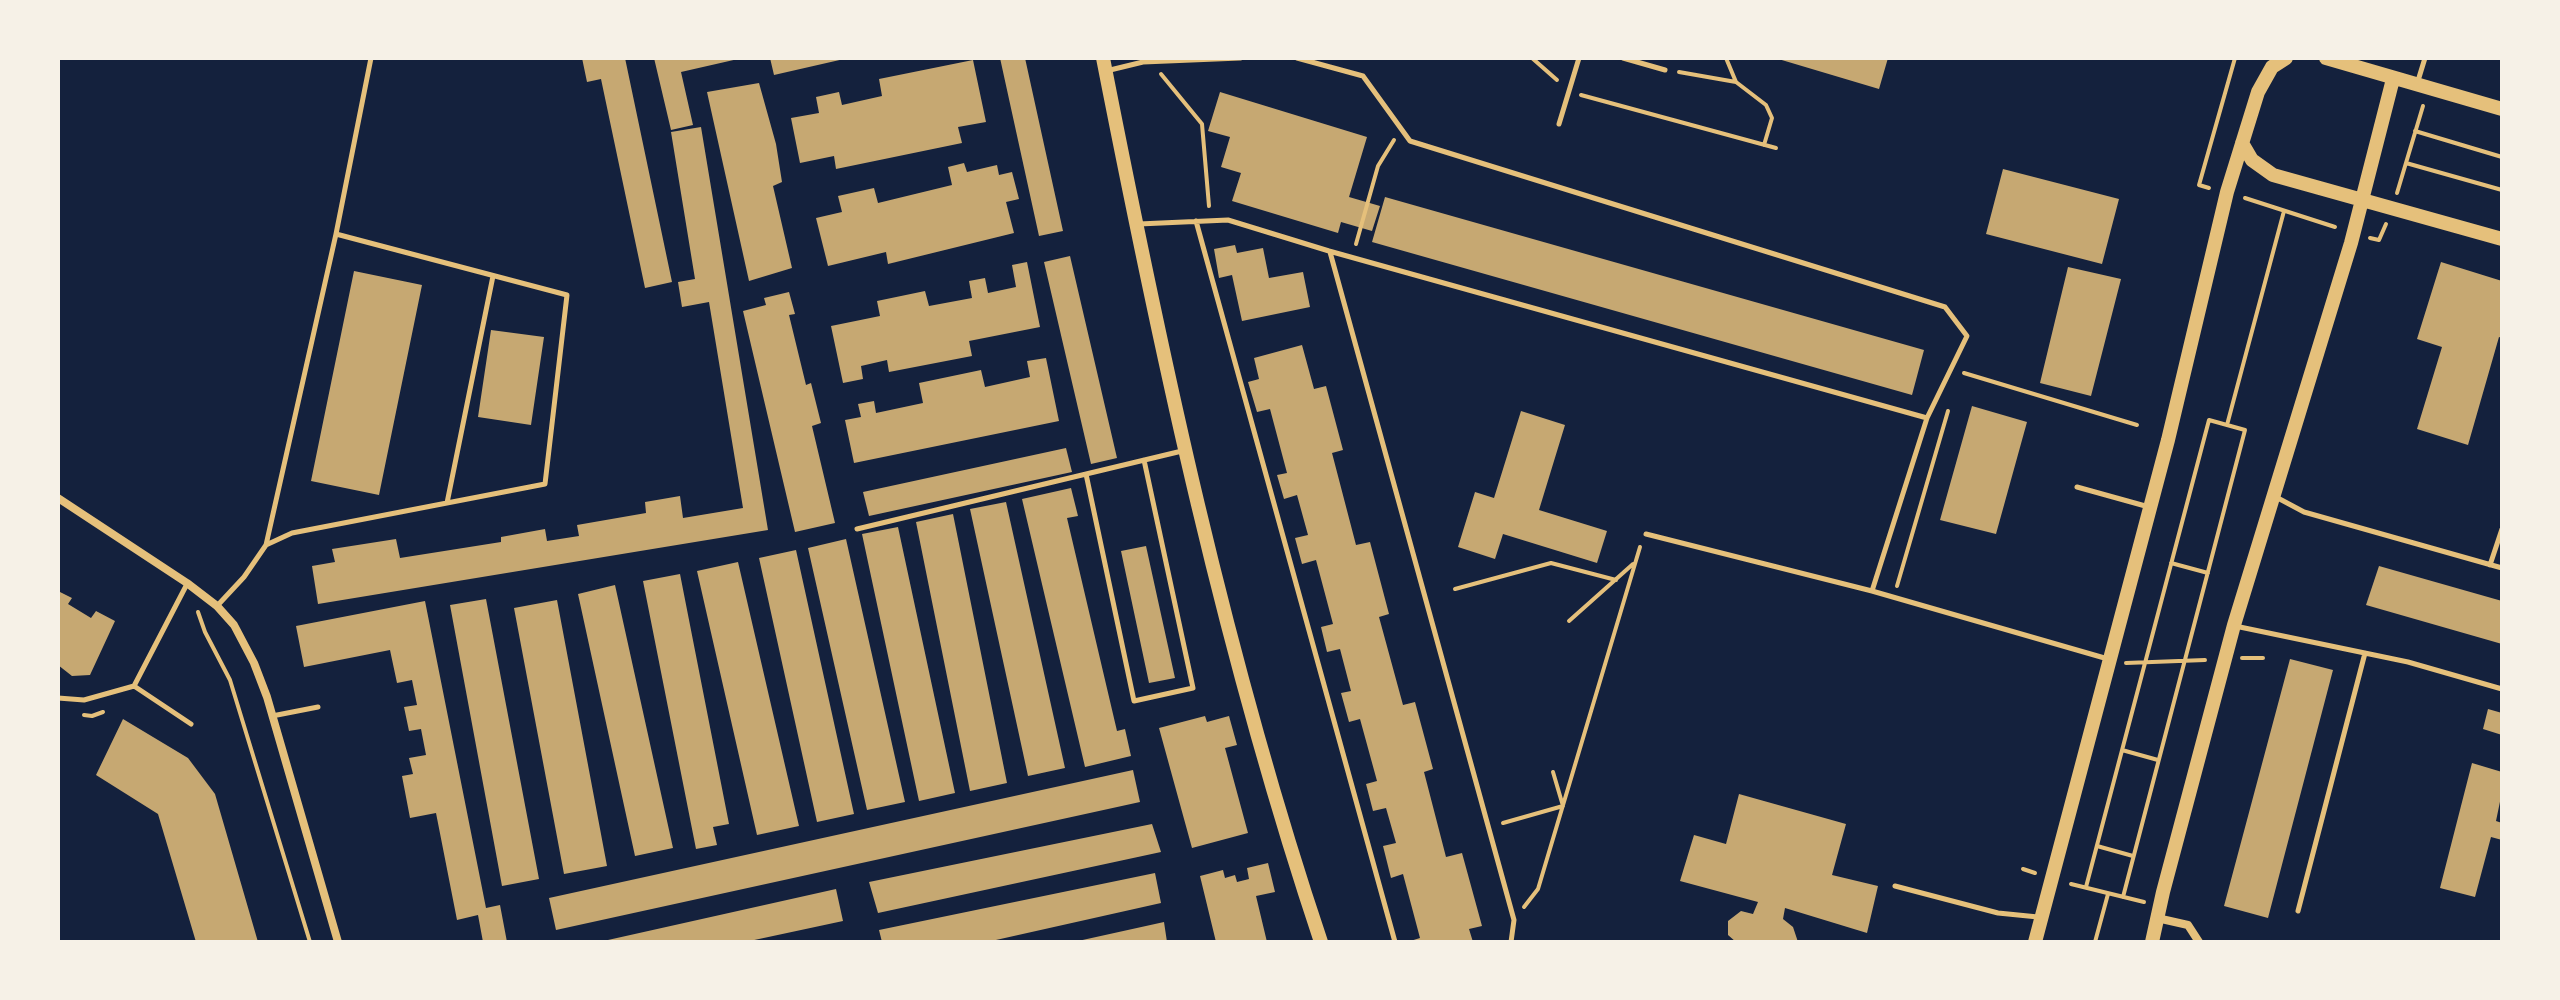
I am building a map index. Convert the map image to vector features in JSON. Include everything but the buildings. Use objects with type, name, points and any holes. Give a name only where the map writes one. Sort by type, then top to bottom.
[{"type":"street","points":[[2035,942],[2150,507],[2227,192],[2258,92],[2272,67],[2286,58]]},
{"type":"street","points":[[2326,58],[2502,109]]},
{"type":"street","points":[[1104,64],[1186,450],[1285,836],[1321,942]]},
{"type":"street","points":[[2152,942],[2234,625],[2353,232],[2393,79]]},
{"type":"street","points":[[2242,143],[2252,160],[2273,175],[2502,239]]},
{"type":"street","points":[[58,498],[187,583],[217,606],[234,625],[254,663],[272,716],[338,942]]},
{"type":"street","points":[[2159,912],[2188,925],[2199,942]]},
{"type":"lane","points":[[217,606],[244,577],[266,545],[336,234],[371,58]]},
{"type":"lane","points":[[1104,64],[1240,58]]},
{"type":"lane","points":[[1297,58],[1363,76],[1410,141],[1945,307],[1967,336],[1927,418],[1872,591]]},
{"type":"lane","points":[[1559,124],[1579,58]]},
{"type":"lane","points":[[1623,58],[1665,70]]},
{"type":"lane","points":[[2422,87],[2425,58]]},
{"type":"lane","points":[[1138,224],[1228,220],[1927,418]]},
{"type":"lane","points":[[1196,221],[1395,942]]},
{"type":"lane","points":[[266,545],[292,533],[545,484],[567,295],[336,234]]},
{"type":"lane","points":[[1329,251],[1514,920],[1511,942]]},
{"type":"lane","points":[[447,503],[493,276]]},
{"type":"lane","points":[[857,529],[1186,450]]},
{"type":"lane","points":[[1086,474],[1134,701],[1193,688],[1144,460]]},
{"type":"lane","points":[[2077,487],[2150,507]]},
{"type":"lane","points":[[2273,496],[2304,512],[2502,568]]},
{"type":"lane","points":[[2490,565],[2502,529]]},
{"type":"lane","points":[[1644,537],[1872,591],[2109,660]]},
{"type":"lane","points":[[58,698],[84,700],[134,686],[187,583]]},
{"type":"lane","points":[[2234,625],[2408,662],[2502,689]]},
{"type":"lane","points":[[2298,911],[2365,653]]},
{"type":"lane","points":[[134,686],[191,724]]},
{"type":"lane","points":[[272,716],[318,707]]},
{"type":"lane","points":[[1895,886],[1998,913],[2041,918]]},
{"type":"path","points":[[1532,58],[1569,91],[1776,148]]},
{"type":"path","points":[[1726,58],[1736,82]]},
{"type":"path","points":[[2235,58],[2199,185],[2353,232]]},
{"type":"path","points":[[1143,62],[1162,75],[1202,124],[1211,221]]},
{"type":"path","points":[[1665,70],[1736,82],[1766,105],[1772,118],[1764,145]]},
{"type":"path","points":[[2379,240],[2393,209],[2415,131],[2422,87]]},
{"type":"path","points":[[1352,257],[1378,166],[1401,128]]},
{"type":"path","points":[[2415,131],[2502,157]]},
{"type":"path","points":[[2406,163],[2502,190]]},
{"type":"path","points":[[2227,425],[2284,210]]},
{"type":"path","points":[[1960,372],[2137,425]]},
{"type":"path","points":[[1893,597],[1951,402]]},
{"type":"path","points":[[2086,887],[2209,420],[2245,430],[2123,897]]},
{"type":"path","points":[[1514,920],[1538,889],[1644,537]]},
{"type":"path","points":[[1569,621],[1636,562]]},
{"type":"path","points":[[1455,589],[1551,563],[1616,580]]},
{"type":"path","points":[[2171,563],[2208,573]]},
{"type":"path","points":[[181,593],[195,603],[205,632],[230,680],[310,942]]},
{"type":"path","points":[[2122,750],[2159,760]]},
{"type":"path","points":[[1553,772],[1563,806]]},
{"type":"path","points":[[1488,827],[1563,806]]},
{"type":"path","points":[[2097,846],[2133,856]]},
{"type":"path","points":[[2052,879],[2123,897],[2159,912]]},
{"type":"path","points":[[2095,942],[2108,893]]}]
